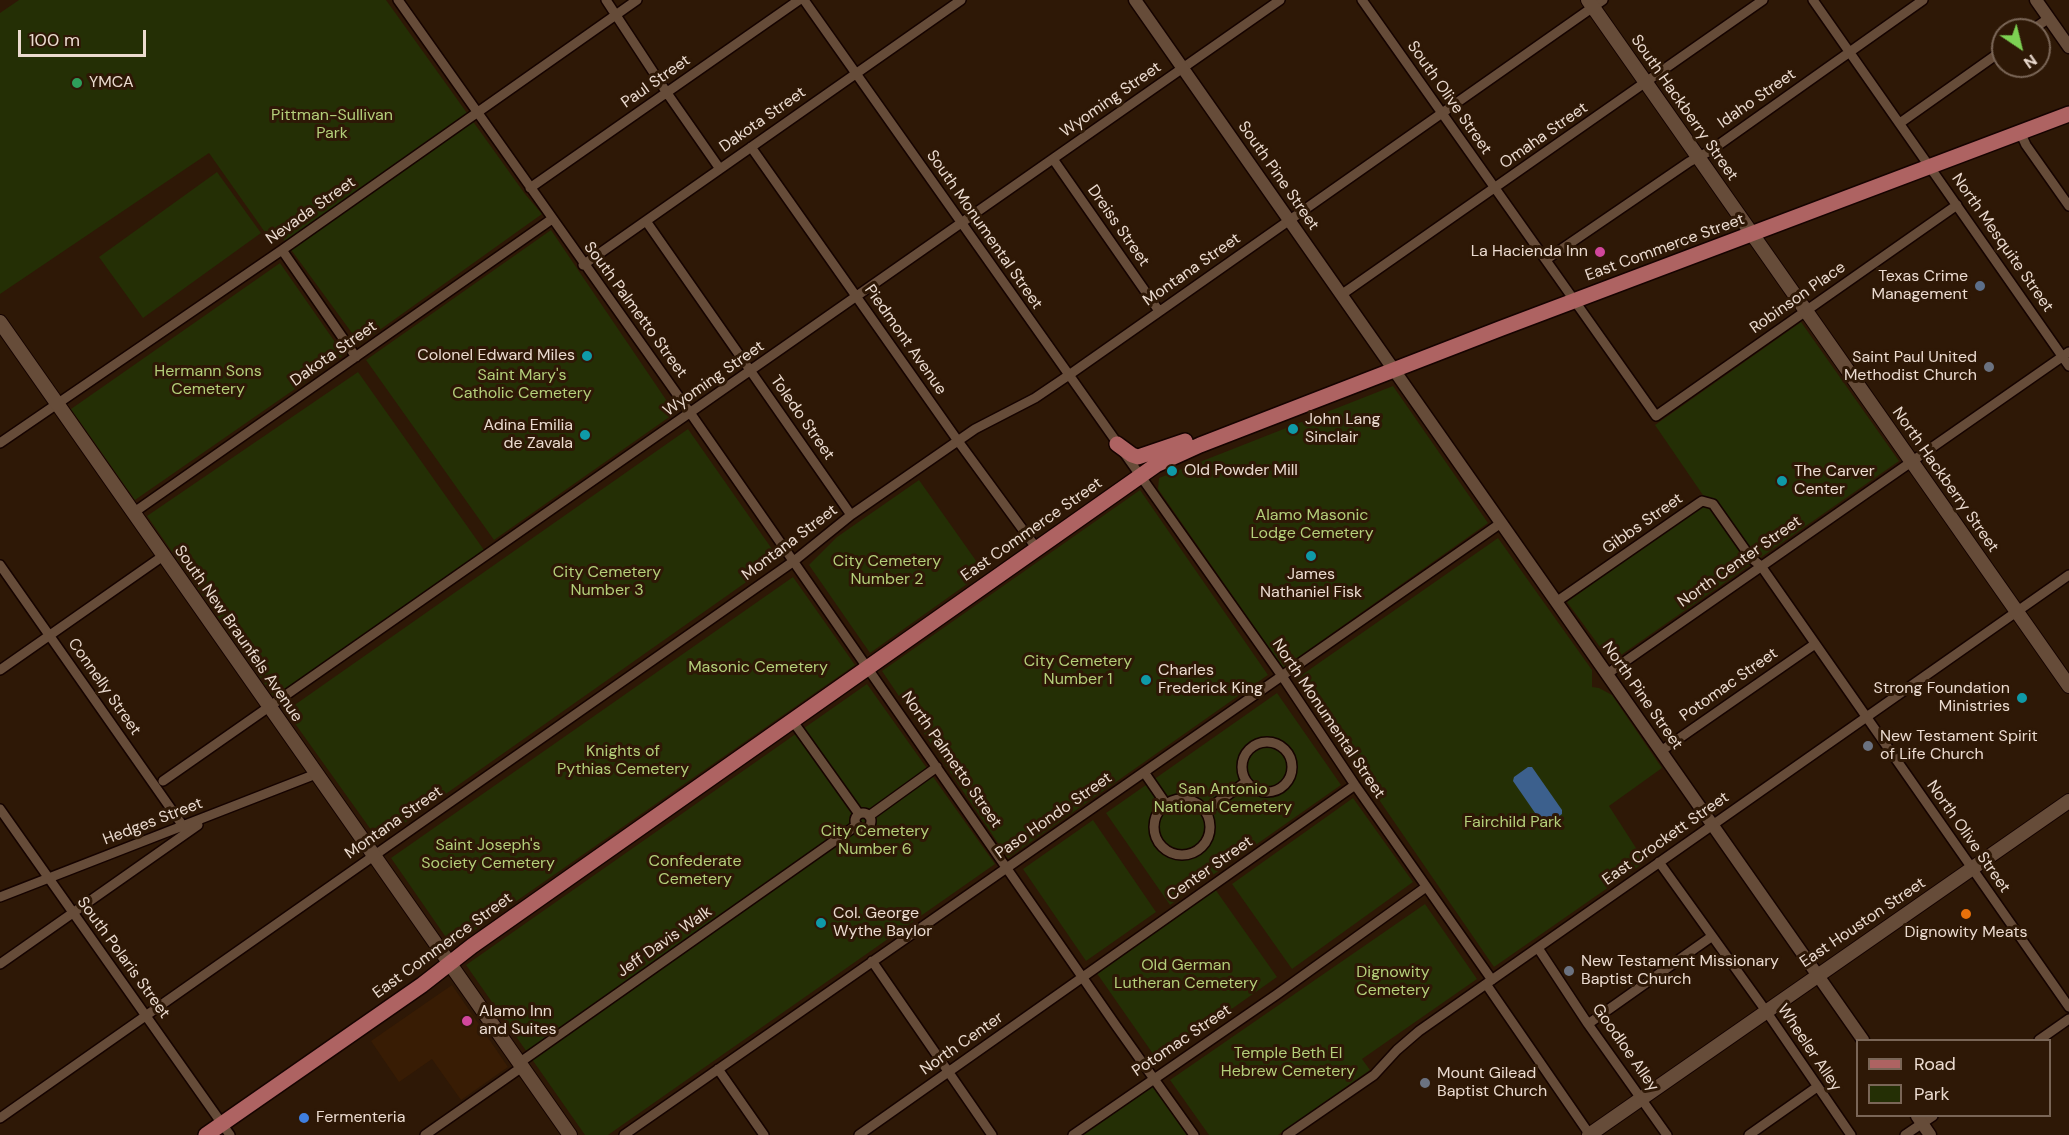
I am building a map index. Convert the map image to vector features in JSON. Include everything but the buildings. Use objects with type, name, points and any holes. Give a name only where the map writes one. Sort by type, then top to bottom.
[{"type":"main road","name":"South Hackberry Street","points":[[1595,2],[1645,82],[1753,235]]},
{"type":"main road","name":"East Commerce Street","points":[[206,1135],[226,1129],[450,963],[792,720],[1140,476],[1176,454],[1394,369],[2069,114]]},
{"type":"main road","name":"North Hackberry Street","points":[[1753,235],[2069,686]]},
{"type":"main road","name":"South New Braunfels Avenue","points":[[0,322],[570,1135]]},
{"type":"main road","name":"East Commerce Street","points":[[1117,444],[1132,456],[1138,457],[1240,422],[1274,416]]},
{"type":"main road","name":"East Houston Street","points":[[1589,1135],[2069,801]]},
{"type":"street","name":"South Palmetto Street","points":[[398,0],[868,667]]},
{"type":"street","points":[[606,0],[720,169]]},
{"type":"street","name":"Nevada Street","points":[[0,443],[282,250],[637,0]]},
{"type":"street","name":"Paul Street","points":[[531,188],[799,0]]},
{"type":"street","name":"South Monumental Street","points":[[804,0],[1140,476]]},
{"type":"street","name":"Dakota Street","points":[[584,264],[961,0]]},
{"type":"street","name":"South Pine Street","points":[[1135,0],[1394,369]]},
{"type":"street","name":"Wyoming Street","points":[[163,781],[1280,0]]},
{"type":"street","name":"South Olive Street","points":[[1362,0],[1575,301]]},
{"type":"street","name":"Omaha Street","points":[[1341,295],[1763,0]]},
{"type":"street","name":"North Mesquite Street","points":[[1813,0],[1957,205],[2066,354],[2069,366]]},
{"type":"street","name":"Idaho Street","points":[[1546,259],[1710,151],[1923,0]]},
{"type":"street","points":[[2036,0],[2049,18]]},
{"type":"street","name":"Montana Street","points":[[0,1119],[794,561],[851,515],[975,429],[1035,398],[1069,375],[1595,2]]},
{"type":"street","points":[[2051,21],[2069,47]]},
{"type":"street","points":[[1900,123],[1991,59]]},
{"type":"street","points":[[2020,132],[2026,145],[2069,206]]},
{"type":"street","name":"Piedmont Avenue","points":[[751,147],[856,298],[1037,549]]},
{"type":"street","name":"Dreiss Street","points":[[1053,159],[1159,311]]},
{"type":"street","name":"Robinson Place","points":[[1575,301],[1656,416],[1957,205]]},
{"type":"street","name":"Dakota Street","points":[[133,513],[552,219]]},
{"type":"street","name":"Toledo Street","points":[[646,221],[851,515]]},
{"type":"street","points":[[282,250],[356,357]]},
{"type":"street","name":"North Center Street","points":[[1607,674],[2066,354]]},
{"type":"street","name":"North Pine Street","points":[[1394,369],[1862,1039]]},
{"type":"street","name":"North Monumental Street","points":[[1140,476],[1282,676],[1426,887],[1589,1135]]},
{"type":"street","name":"Gibbs Street","points":[[1556,602],[1702,501],[1713,504],[1751,558],[1761,566]]},
{"type":"street","name":"Paso Hondo Street","points":[[624,1135],[1501,523]]},
{"type":"street","points":[[0,670],[163,556]]},
{"type":"street","name":"Connelly Street","points":[[0,565],[183,826]]},
{"type":"street","name":"North Olive Street","points":[[1761,566],[2069,1007]]},
{"type":"street","name":"East Crockett Street","points":[[1287,1135],[1374,1075],[1411,1037],[2069,575]]},
{"type":"street","name":"Potomac Street","points":[[1660,751],[1815,644]]},
{"type":"street","name":"North Palmetto Street","points":[[868,667],[1194,1135]]},
{"type":"street","points":[[792,720],[859,814]]},
{"type":"street","points":[[1274,743],[1286,751],[1290,758],[1291,774],[1282,787],[1267,792],[1252,788],[1246,782],[1242,768],[1243,760],[1252,747],[1258,744],[1274,743]]},
{"type":"street","points":[[869,816],[937,767]]},
{"type":"street","points":[[1144,772],[1166,804]]},
{"type":"street","name":"Hedges Street","points":[[0,897],[316,774]]},
{"type":"street","points":[[1205,811],[1246,782]]},
{"type":"street","name":"Center Street","points":[[1082,977],[1355,785]]},
{"type":"street","points":[[1187,799],[1194,801],[1205,811],[1210,827],[1204,843],[1191,853],[1177,854],[1164,848],[1156,836],[1154,822],[1156,815],[1166,804],[1187,799]]},
{"type":"street","name":"South Polaris Street","points":[[0,809],[226,1129]]},
{"type":"street","points":[[865,813],[869,816],[868,827],[861,828],[857,825],[855,820],[859,814],[865,813]]},
{"type":"street","points":[[0,964],[212,815]]},
{"type":"street","name":"Jeff Davis Walk","points":[[425,1135],[857,825]]},
{"type":"street","name":"Wheeler Alley","points":[[1659,862],[1766,1011],[1851,1135]]},
{"type":"street","name":"Potomac Street","points":[[1073,1135],[1267,1001],[1426,887]]},
{"type":"street","points":[[1588,1024],[1712,937]]},
{"type":"street","name":"Goodloe Alley","points":[[1538,948],[1588,1024],[1667,1135]]},
{"type":"street","points":[[872,961],[992,1135]]},
{"type":"street","name":"North Center","points":[[859,1135],[1082,977]]},
{"type":"street","points":[[2042,1039],[2069,1019]]},
{"type":"street","points":[[718,1069],[764,1135]]},
{"type":"street","points":[[1749,1135],[1817,1087]]},
{"type":"street","points":[[1905,1135],[1919,1119],[1930,1135]]},
{"type":"shaded area","points":[[452,985],[508,1067],[461,1100],[432,1059],[399,1082],[371,1041]]},
{"type":"green space","name":"Pittman-Sullivan Park","points":[[19,0],[386,0],[525,194],[542,214],[360,344],[281,236],[274,245],[209,153],[0,294],[0,13]]},
{"type":"green space","points":[[217,172],[261,233],[143,318],[99,257]]},
{"type":"green space","name":"Saint Mary's Catholic Cemetery","points":[[551,230],[675,413],[494,540],[366,360]]},
{"type":"green space","name":"Hermann Sons Cemetery","points":[[280,263],[344,355],[135,500],[71,409]]},
{"type":"green space","name":"The Carver Center","points":[[1801,322],[1899,461],[1611,662],[1567,602],[1707,501],[1655,425]]},
{"type":"green space","points":[[358,372],[484,550],[274,697],[147,516]]},
{"type":"green space","name":"Alamo Masonic Lodge Cemetery","points":[[1393,386],[1488,523],[1283,668],[1158,489],[1159,478]]},
{"type":"green space","name":"City Cemetery Number 3","points":[[688,429],[779,559],[379,841],[286,711]]},
{"type":"green space","name":"City Cemetery Number 2","points":[[919,480],[984,572],[870,653],[809,565],[837,537]]},
{"type":"green space","name":"City Cemetery Number 1","points":[[1140,490],[1268,675],[1008,858],[882,671]]},
{"type":"green space","name":"Fairchild Park","points":[[1498,538],[1592,670],[1592,687],[1612,695],[1662,768],[1609,806],[1645,862],[1494,967],[1296,679]]},
{"type":"green space","points":[[793,577],[855,665],[452,946],[391,858]]},
{"type":"green space","points":[[867,684],[995,864],[608,1135],[585,1135],[466,965]]},
{"type":"green space","name":"San Antonio National Cemetery","points":[[1277,693],[1341,785],[1170,905],[1106,813]]},
{"type":"green space","name":"Old German Lutheran Cemetery","points":[[1353,798],[1413,882],[1292,969],[1232,884]]},
{"type":"green space","points":[[1093,820],[1156,912],[1086,961],[1023,869]]},
{"type":"green space","name":"Old German Lutheran Cemetery","points":[[1215,889],[1277,977],[1158,1061],[1096,972]]},
{"type":"green space","points":[[1425,904],[1477,979],[1362,1059],[1370,1070],[1278,1135],[1209,1135],[1170,1080]]},
{"type":"green space","points":[[1153,1086],[1187,1135],[1083,1135]]},
{"type":"water","points":[[1528,767],[1532,767],[1562,810],[1562,814],[1548,824],[1542,823],[1513,781],[1514,777]]},
{"type":"place","name":"YMCA","points":[[77,83]]},
{"type":"place","name":"La Hacienda Inn","points":[[1600,252]]},
{"type":"place","name":"Texas Crime Management","points":[[1980,286]]},
{"type":"place","name":"Colonel Edward Miles","points":[[587,356]]},
{"type":"place","name":"Saint Paul United Methodist Church","points":[[1989,367]]},
{"type":"place","name":"John Lang Sinclair","points":[[1293,429]]},
{"type":"place","name":"Adina Emilia de Zavala","points":[[585,435]]},
{"type":"place","name":"Old Powder Mill","points":[[1172,471]]},
{"type":"place","name":"The Carver Center","points":[[1782,481]]},
{"type":"place","name":"James Nathaniel Fisk","points":[[1311,556]]},
{"type":"place","name":"Charles Frederick King","points":[[1146,680]]},
{"type":"place","name":"Strong Foundation Ministries","points":[[2022,698]]},
{"type":"place","name":"New Testament Spirit of Life Church","points":[[1868,746]]},
{"type":"place","name":"Dignowity Meats","points":[[1966,914]]},
{"type":"place","name":"Col. George Wythe Baylor","points":[[821,923]]},
{"type":"place","name":"New Testament Missionary Baptist Church","points":[[1569,971]]},
{"type":"place","name":"Alamo Inn and Suites","points":[[467,1021]]},
{"type":"place","name":"Mount Gilead Baptist Church","points":[[1425,1083]]},
{"type":"place","name":"Fermenteria","points":[[304,1118]]},
{"type":"park label","name":"Masonic Cemetery","points":[[758,668]]},
{"type":"park label","name":"Knights of Pythias Cemetery","points":[[623,761]]},
{"type":"park label","name":"City Cemetery Number 6","points":[[875,841]]},
{"type":"park label","name":"Saint Joseph's Society Cemetery","points":[[488,855]]},
{"type":"park label","name":"Confederate Cemetery","points":[[695,871]]},
{"type":"park label","name":"Dignowity Cemetery","points":[[1393,982]]},
{"type":"park label","name":"Temple Beth El Hebrew Cemetery","points":[[1288,1063]]}]
